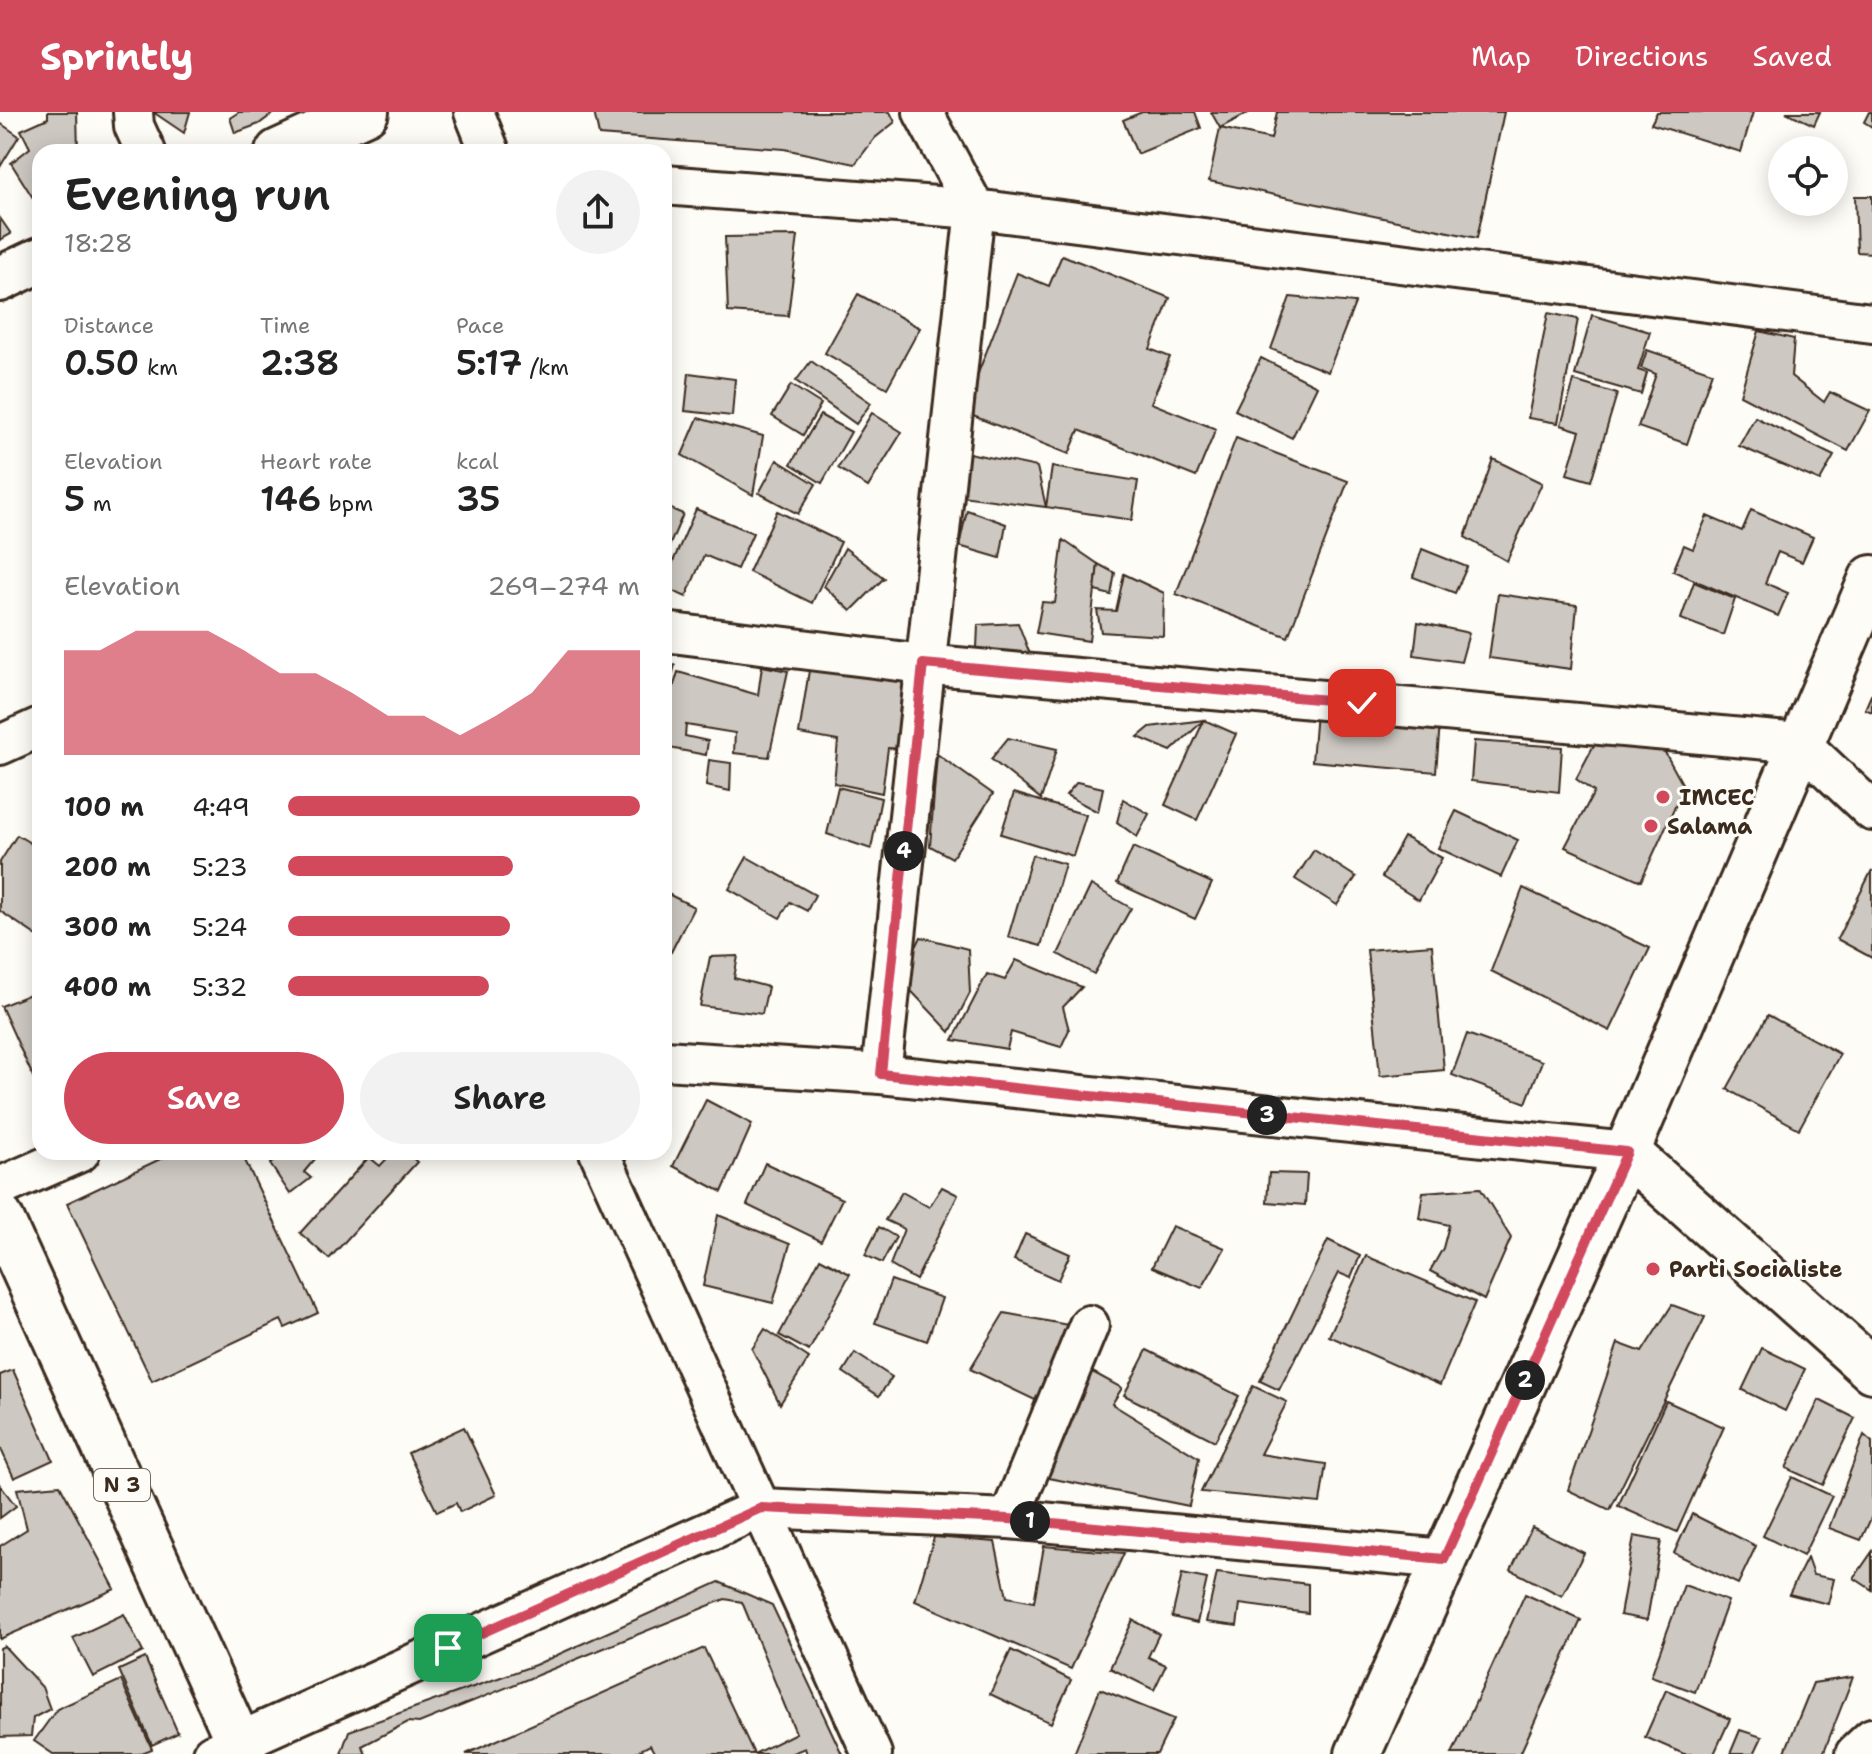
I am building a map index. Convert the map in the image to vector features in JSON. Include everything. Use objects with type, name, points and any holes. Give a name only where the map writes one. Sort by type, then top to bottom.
[{"type":"main road","points":[[296,144],[366,112]]},
{"type":"main road","points":[[0,279],[32,264]]},
{"type":"main road","points":[[1358,1754],[1627,1152],[1872,578]]},
{"type":"main road","points":[[1627,1152],[1872,1370]]},
{"type":"main road","name":"N 3","points":[[0,1217],[232,1750]]},
{"type":"street","points":[[133,112],[134,126],[142,144]]},
{"type":"street","points":[[474,112],[487,144]]},
{"type":"street","points":[[881,1074],[923,664],[975,209],[923,112]]},
{"type":"street","points":[[672,186],[975,209],[1872,323]]},
{"type":"street","points":[[672,633],[923,664],[1800,743],[1872,811]]},
{"type":"street","points":[[0,745],[32,731]]},
{"type":"street","points":[[672,1061],[881,1074],[1627,1152]]},
{"type":"street","points":[[0,1187],[62,1160]]},
{"type":"street","points":[[603,1160],[872,1754]]},
{"type":"street","points":[[1009,1519],[1089,1325]]},
{"type":"street","points":[[232,1750],[761,1508],[1009,1519],[1444,1559]]},
{"type":"street","points":[[1855,1754],[1872,1738]]},
{"type":"building","points":[[48,112],[77,112],[78,144],[32,144],[32,196],[11,163],[30,148],[21,130],[48,118]]},
{"type":"building","points":[[153,112],[190,112],[184,133]]},
{"type":"building","points":[[239,112],[275,112],[259,124],[235,133],[230,118]]},
{"type":"building","points":[[594,112],[890,112],[895,122],[875,138],[855,164],[784,149],[599,135]]},
{"type":"building","points":[[1142,112],[1195,112],[1201,128],[1137,154],[1123,120]]},
{"type":"building","points":[[1211,112],[1250,112],[1220,128]]},
{"type":"building","points":[[1277,112],[1504,112],[1477,238],[1209,181],[1220,128],[1271,139]]},
{"type":"building","points":[[1657,112],[1753,112],[1741,152],[1651,124]]},
{"type":"building","points":[[1786,112],[1820,112],[1814,125]]},
{"type":"building","points":[[1872,112],[1872,127],[1864,122]]},
{"type":"building","points":[[0,123],[19,136],[0,167]]},
{"type":"building","points":[[1855,196],[1872,196],[1872,253],[1857,252]]},
{"type":"building","points":[[0,218],[11,234],[0,240]]},
{"type":"building","points":[[798,236],[788,316],[728,312],[725,237]]},
{"type":"building","points":[[1062,255],[1170,298],[1150,349],[1170,357],[1151,403],[1216,429],[1196,477],[1079,430],[1069,454],[963,412],[1017,273],[1049,286]]},
{"type":"building","points":[[858,294],[920,328],[887,388],[825,353]]},
{"type":"building","points":[[1290,297],[1355,303],[1328,372],[1271,349]]},
{"type":"building","points":[[1548,313],[1578,319],[1558,423],[1528,418]]},
{"type":"building","points":[[1592,315],[1650,332],[1638,370],[1647,373],[1641,394],[1575,375]]},
{"type":"building","points":[[1759,331],[1794,339],[1791,376],[1824,402],[1830,392],[1870,411],[1848,451],[1740,395]]},
{"type":"building","points":[[1647,350],[1712,372],[1687,444],[1638,427],[1656,374],[1641,368]]},
{"type":"building","points":[[1261,358],[1317,386],[1292,438],[1235,410]]},
{"type":"building","points":[[811,361],[871,403],[856,424],[796,381]]},
{"type":"building","points":[[689,373],[735,379],[732,416],[685,411]]},
{"type":"building","points":[[1574,381],[1617,394],[1591,481],[1567,474],[1580,431],[1561,425]]},
{"type":"building","points":[[791,385],[821,404],[803,435],[772,416]]},
{"type":"building","points":[[872,413],[902,432],[868,487],[838,468]]},
{"type":"building","points":[[820,415],[851,432],[822,483],[791,464]]},
{"type":"building","points":[[1755,417],[1834,456],[1820,481],[1739,446]]},
{"type":"building","points":[[698,418],[763,436],[753,495],[682,455]]},
{"type":"building","points":[[1236,438],[1348,481],[1288,637],[1176,594]]},
{"type":"building","points":[[964,452],[1037,467],[1046,507],[961,496]]},
{"type":"building","points":[[1493,459],[1542,483],[1507,561],[1465,537]]},
{"type":"building","points":[[777,460],[816,484],[798,514],[759,493]]},
{"type":"building","points":[[1052,467],[1138,481],[1132,520],[1046,507]]},
{"type":"building","points":[[672,509],[683,514],[672,540]]},
{"type":"building","points":[[696,509],[753,533],[737,569],[704,555],[686,597],[672,591],[672,564]]},
{"type":"building","points":[[967,510],[1006,524],[1000,558],[959,546]]},
{"type":"building","points":[[1751,510],[1813,537],[1802,562],[1778,552],[1765,583],[1788,593],[1778,616],[1673,571],[1684,545],[1693,549],[1707,516],[1742,531]]},
{"type":"building","points":[[777,511],[841,542],[812,603],[749,572]]},
{"type":"building","points":[[1063,540],[1098,564],[1089,641],[1036,633],[1042,602],[1055,603]]},
{"type":"building","points":[[845,548],[884,578],[851,611],[824,586]]},
{"type":"building","points":[[1422,549],[1467,567],[1455,593],[1413,577]]},
{"type":"building","points":[[1098,564],[1115,573],[1111,595],[1095,591]]},
{"type":"building","points":[[1124,574],[1164,593],[1163,636],[1101,632],[1097,610],[1116,611]]},
{"type":"building","points":[[1694,582],[1735,599],[1723,635],[1681,619]]},
{"type":"building","points":[[1498,594],[1577,605],[1571,669],[1489,658]]},
{"type":"building","points":[[1418,622],[1469,633],[1461,662],[1414,655]]},
{"type":"building","points":[[1018,623],[1031,657],[977,648],[978,625]]},
{"type":"building","points":[[810,664],[916,680],[905,749],[888,748],[882,793],[834,783],[838,741],[799,734]]},
{"type":"building","points":[[762,666],[788,671],[769,757],[734,753],[735,733],[686,725],[685,736],[708,741],[706,755],[672,749],[672,692],[678,672],[758,695]]},
{"type":"building","points":[[1872,693],[1872,712],[1865,709]]},
{"type":"building","points":[[1316,712],[1440,723],[1436,772],[1312,761]]},
{"type":"building","points":[[1204,720],[1236,734],[1197,820],[1165,805]]},
{"type":"building","points":[[1204,720],[1171,751],[1138,737],[1150,727]]},
{"type":"building","points":[[1008,738],[1057,749],[1041,799],[991,759]]},
{"type":"building","points":[[1474,741],[1562,747],[1559,792],[1471,781]]},
{"type":"building","points":[[1596,741],[1662,747],[1684,787],[1641,881],[1565,847],[1594,792],[1576,779]]},
{"type":"building","points":[[937,754],[993,794],[952,858],[930,846]]},
{"type":"building","points":[[709,760],[731,763],[730,791],[706,786]]},
{"type":"building","points":[[1077,782],[1103,788],[1098,812],[1066,795]]},
{"type":"building","points":[[838,787],[881,798],[871,849],[827,834]]},
{"type":"building","points":[[1014,793],[1086,815],[1073,856],[1001,834]]},
{"type":"building","points":[[1123,799],[1149,814],[1137,837],[1117,822]]},
{"type":"building","points":[[1456,811],[1518,840],[1501,877],[1438,848]]},
{"type":"building","points":[[17,835],[32,844],[32,933],[0,911],[0,862]]},
{"type":"building","points":[[1404,837],[1442,858],[1419,900],[1382,877]]},
{"type":"building","points":[[1133,847],[1212,883],[1195,919],[1117,883]]},
{"type":"building","points":[[1314,850],[1356,877],[1337,905],[1295,879]]},
{"type":"building","points":[[1032,855],[1065,864],[1041,946],[1008,937]]},
{"type":"building","points":[[747,857],[815,895],[807,911],[790,902],[780,918],[729,889]]},
{"type":"building","points":[[1872,870],[1872,958],[1837,939]]},
{"type":"building","points":[[1091,885],[1131,908],[1094,974],[1058,954]]},
{"type":"building","points":[[1523,888],[1650,948],[1610,1031],[1491,971]]},
{"type":"building","points":[[672,896],[694,907],[672,950]]},
{"type":"building","points":[[921,937],[968,949],[970,993],[950,1032],[900,979]]},
{"type":"building","points":[[1432,945],[1444,1070],[1380,1076],[1367,950]]},
{"type":"building","points":[[738,956],[734,978],[768,987],[762,1014],[700,1006],[710,957]]},
{"type":"building","points":[[1016,960],[1082,987],[1063,1007],[1069,1030],[1061,1047],[1011,1032],[1007,1049],[953,1040],[987,974],[1005,980]]},
{"type":"building","points":[[32,993],[32,1074],[1,1006]]},
{"type":"building","points":[[1768,1015],[1840,1054],[1799,1129],[1727,1089]]},
{"type":"building","points":[[1467,1034],[1542,1061],[1526,1103],[1452,1075]]},
{"type":"building","points":[[706,1100],[752,1124],[722,1192],[673,1166]]},
{"type":"building","points":[[158,1160],[245,1160],[318,1313],[285,1328],[281,1320],[152,1381],[67,1203]]},
{"type":"building","points":[[275,1160],[314,1160],[304,1172],[311,1178],[290,1194],[270,1164]]},
{"type":"building","points":[[366,1160],[373,1160],[380,1166],[386,1160],[417,1162],[329,1259],[300,1233]]},
{"type":"building","points":[[765,1163],[842,1199],[821,1241],[747,1205]]},
{"type":"building","points":[[1269,1173],[1307,1174],[1305,1205],[1267,1202]]},
{"type":"building","points":[[942,1187],[958,1195],[916,1280],[890,1265],[904,1229],[885,1220],[902,1192],[929,1207]]},
{"type":"building","points":[[1480,1188],[1511,1238],[1484,1300],[1430,1271],[1443,1248],[1449,1225],[1419,1218],[1423,1192]]},
{"type":"building","points":[[718,1215],[790,1244],[773,1303],[703,1286]]},
{"type":"building","points":[[1172,1226],[1225,1248],[1202,1288],[1152,1267]]},
{"type":"building","points":[[879,1227],[896,1237],[882,1263],[865,1255]]},
{"type":"building","points":[[1025,1234],[1070,1254],[1058,1280],[1014,1260]]},
{"type":"building","points":[[1328,1240],[1360,1256],[1351,1278],[1339,1273],[1279,1390],[1260,1381]]},
{"type":"building","points":[[1366,1256],[1475,1302],[1440,1385],[1329,1336]]},
{"type":"building","points":[[820,1258],[850,1274],[809,1351],[779,1335]]},
{"type":"building","points":[[891,1280],[942,1298],[927,1341],[875,1323]]},
{"type":"building","points":[[1672,1305],[1705,1317],[1610,1510],[1568,1490],[1618,1343],[1642,1352]]},
{"type":"building","points":[[1004,1313],[1068,1325],[1037,1401],[970,1369]]},
{"type":"building","points":[[765,1329],[809,1358],[780,1404],[752,1349]]},
{"type":"building","points":[[1762,1348],[1805,1369],[1785,1411],[1742,1390]]},
{"type":"building","points":[[1147,1350],[1239,1396],[1215,1441],[1124,1395]]},
{"type":"building","points":[[855,1353],[892,1377],[879,1396],[843,1372]]},
{"type":"building","points":[[1087,1369],[1122,1388],[1112,1404],[1199,1458],[1189,1506],[1039,1476]]},
{"type":"building","points":[[13,1370],[53,1460],[14,1478],[0,1447],[0,1375]]},
{"type":"building","points":[[1253,1386],[1287,1402],[1260,1454],[1326,1464],[1320,1503],[1201,1492]]},
{"type":"building","points":[[1819,1400],[1855,1418],[1823,1485],[1786,1468]]},
{"type":"building","points":[[1666,1401],[1724,1427],[1677,1532],[1618,1506]]},
{"type":"building","points":[[464,1427],[496,1495],[460,1512],[456,1503],[437,1512],[408,1453]]},
{"type":"building","points":[[1864,1435],[1872,1442],[1872,1516],[1861,1540],[1829,1528]]},
{"type":"building","points":[[1792,1477],[1832,1496],[1803,1556],[1763,1536]]},
{"type":"building","points":[[0,1485],[16,1506],[0,1518]]},
{"type":"building","points":[[60,1485],[115,1589],[0,1639],[0,1546],[27,1529],[17,1489]]},
{"type":"building","points":[[1692,1514],[1756,1546],[1738,1584],[1674,1553]]},
{"type":"building","points":[[1532,1527],[1584,1553],[1562,1596],[1511,1570]]},
{"type":"building","points":[[1634,1536],[1661,1541],[1647,1620],[1620,1615]]},
{"type":"building","points":[[934,1537],[995,1542],[1007,1597],[1034,1602],[1044,1546],[1124,1553],[1071,1669],[915,1601]]},
{"type":"building","points":[[1872,1552],[1872,1590],[1854,1578]]},
{"type":"building","points":[[1807,1558],[1813,1575],[1834,1579],[1828,1604],[1789,1594]]},
{"type":"building","points":[[1217,1573],[1308,1584],[1308,1613],[1240,1604],[1237,1626],[1206,1622]]},
{"type":"building","points":[[1182,1574],[1207,1579],[1197,1623],[1172,1617]]},
{"type":"building","points":[[719,1582],[772,1605],[842,1754],[807,1754],[805,1748],[790,1754],[754,1754],[796,1733],[742,1602],[725,1599],[419,1723],[408,1722],[362,1746],[366,1754],[341,1754],[349,1731],[535,1665]]},
{"type":"building","points":[[1684,1585],[1728,1601],[1695,1692],[1651,1676]]},
{"type":"building","points":[[1525,1594],[1581,1620],[1520,1754],[1452,1754]]},
{"type":"building","points":[[124,1614],[143,1652],[93,1677],[73,1638]]},
{"type":"building","points":[[1133,1620],[1159,1634],[1148,1657],[1166,1665],[1154,1690],[1110,1668]]},
{"type":"building","points":[[4,1646],[42,1687],[50,1709],[33,1718],[31,1736],[0,1737],[0,1648]]},
{"type":"building","points":[[704,1648],[754,1754],[655,1754],[650,1745],[633,1754],[466,1754]]},
{"type":"building","points":[[1011,1650],[1071,1680],[1051,1723],[990,1694]]},
{"type":"building","points":[[145,1658],[178,1733],[152,1745],[119,1670]]},
{"type":"building","points":[[1853,1677],[1823,1754],[1784,1754],[1813,1683]]},
{"type":"building","points":[[121,1680],[152,1749],[139,1754],[53,1754],[34,1741],[57,1709]]},
{"type":"building","points":[[1100,1689],[1174,1719],[1157,1754],[1074,1754]]},
{"type":"building","points":[[1666,1690],[1730,1719],[1714,1754],[1684,1754],[1645,1737]]},
{"type":"building","points":[[1740,1730],[1762,1737],[1754,1754],[1730,1754]]},
{"type":"place","name":"IMCEC","points":[[1663,797]]},
{"type":"place","name":"Salama","points":[[1651,826]]},
{"type":"place","name":"Parti Socialiste","points":[[1653,1269]]},
{"type":"route","points":[[448,1648],[761,1508],[1009,1519],[1444,1559],[1627,1152],[881,1074],[923,664],[1362,703]]}]
